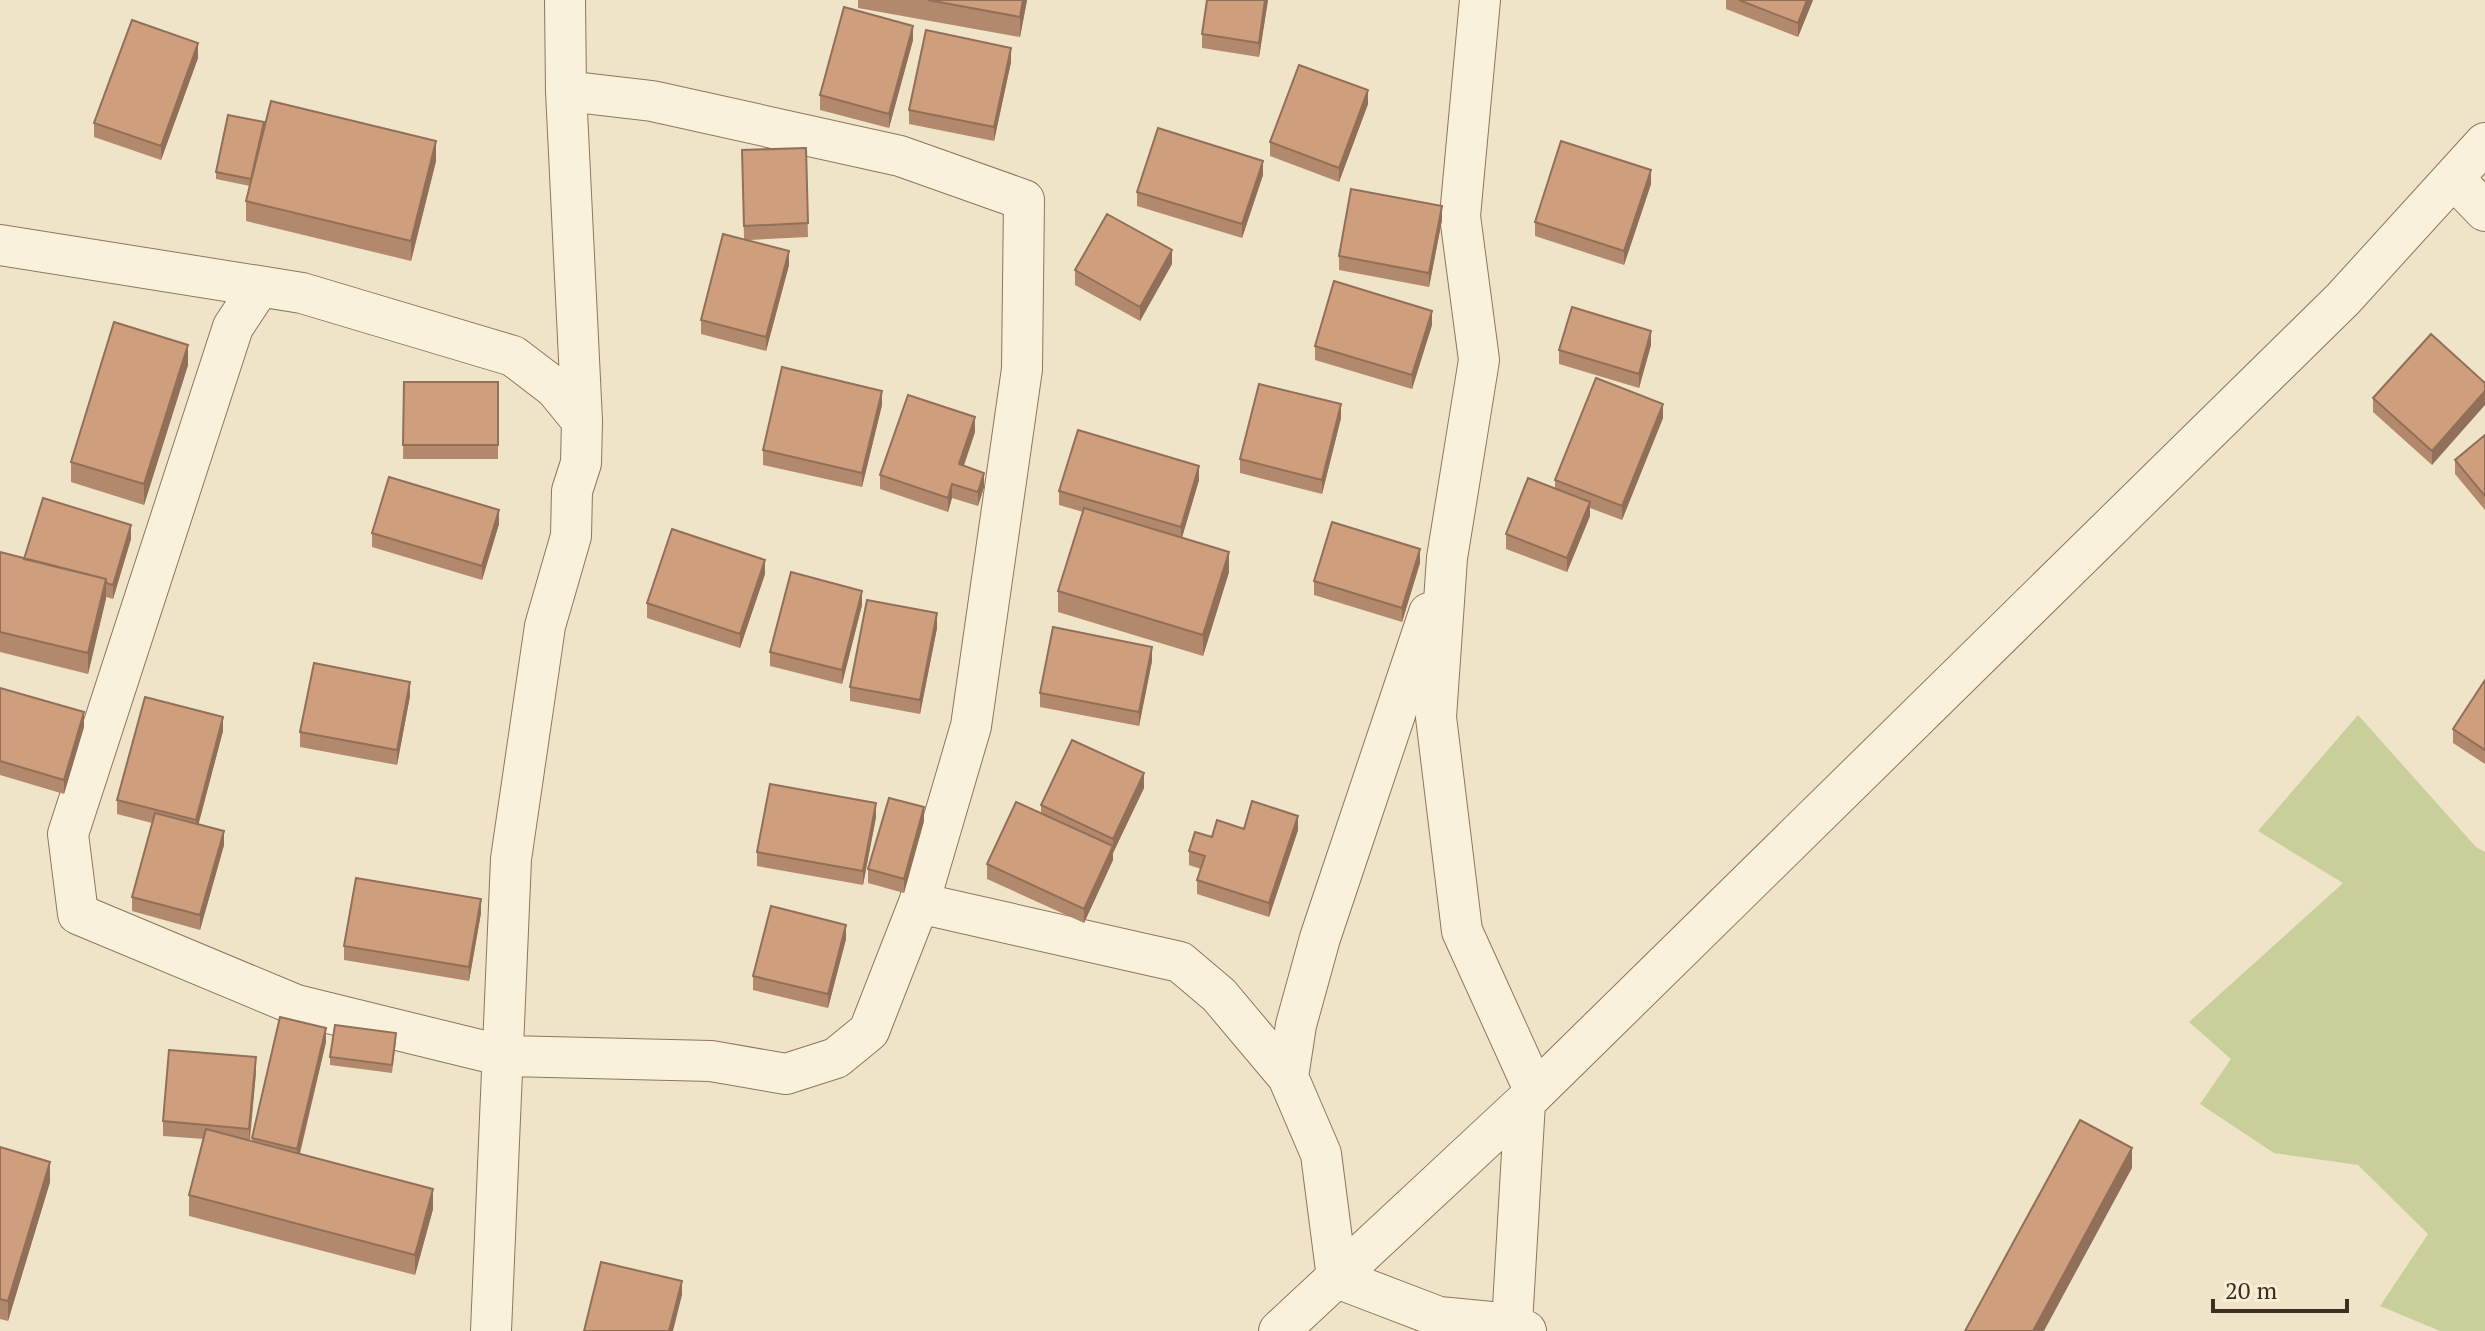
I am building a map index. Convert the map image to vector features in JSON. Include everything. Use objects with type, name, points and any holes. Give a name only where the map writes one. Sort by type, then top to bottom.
[{"type":"street","points":[[491,1331],[511,859],[545,626],[571,536],[572,491],[581,463],[582,421],[566,91],[565,0]]},
{"type":"street","points":[[1337,1278],[1439,1317],[1519,1328],[1530,1097],[1462,931],[1436,717],[1447,558],[1479,360],[1460,216],[1480,0]]},
{"type":"street","points":[[258,289],[233,327],[68,834],[78,914],[296,1005],[504,1056],[711,1061],[786,1074],[836,1058],[869,1031],[919,903],[971,726],[1022,369],[1024,200],[900,156],[652,101],[566,91]]},
{"type":"street","points":[[1279,1331],[1530,1097],[2343,299],[2485,143]]},
{"type":"street","points":[[2453,178],[2485,211]]},
{"type":"street","points":[[0,245],[258,289],[302,293],[513,356],[555,388],[582,421]]},
{"type":"street","points":[[1288,1077],[1296,1025],[1320,938],[1447,558]]},
{"type":"street","points":[[919,903],[1180,962],[1219,995],[1288,1077],[1321,1154],[1337,1278]]},
{"type":"green space","points":[[2358,715],[2476,847],[2485,852],[2485,1331],[2440,1331],[2380,1306],[2428,1234],[2358,1165],[2274,1153],[2200,1104],[2231,1059],[2189,1022],[2343,883],[2258,831]]},
{"type":"building","points":[[928,0],[1023,0],[1020,17]]},
{"type":"building","points":[[1207,0],[1265,0],[1259,43],[1202,34]]},
{"type":"building","points":[[1739,0],[1807,0],[1798,23]]},
{"type":"building","points":[[844,7],[913,26],[889,114],[820,95]]},
{"type":"building","points":[[132,20],[198,43],[161,146],[94,123]]},
{"type":"building","points":[[926,30],[1011,48],[994,127],[909,110]]},
{"type":"building","points":[[1299,65],[1368,90],[1339,168],[1270,142]]},
{"type":"building","points":[[271,101],[436,141],[411,241],[246,201]]},
{"type":"building","points":[[228,115],[264,122],[251,179],[216,172]]},
{"type":"building","points":[[1158,128],[1263,161],[1242,224],[1137,192]]},
{"type":"building","points":[[1561,141],[1651,170],[1624,251],[1535,222]]},
{"type":"building","points":[[806,148],[808,223],[744,226],[742,150]]},
{"type":"building","points":[[1351,189],[1442,206],[1429,273],[1339,256]]},
{"type":"building","points":[[1107,214],[1172,250],[1140,307],[1075,270]]},
{"type":"building","points":[[723,234],[789,251],[766,337],[701,320]]},
{"type":"building","points":[[1334,281],[1432,311],[1412,375],[1315,346]]},
{"type":"building","points":[[1572,307],[1651,331],[1639,374],[1559,350]]},
{"type":"building","points":[[114,322],[188,345],[144,484],[71,462]]},
{"type":"building","points":[[2431,334],[2485,383],[2485,391],[2432,451],[2373,398]]},
{"type":"building","points":[[782,367],[882,391],[862,473],[763,450]]},
{"type":"building","points":[[1596,378],[1663,404],[1622,506],[1555,480]]},
{"type":"building","points":[[404,382],[498,382],[498,445],[403,445]]},
{"type":"building","points":[[1259,384],[1341,404],[1322,480],[1240,459]]},
{"type":"building","points":[[908,395],[975,417],[959,464],[984,473],[978,492],[952,484],[948,498],[880,475]]},
{"type":"building","points":[[1078,430],[1199,466],[1181,527],[1059,491]]},
{"type":"building","points":[[2485,435],[2485,496],[2455,460]]},
{"type":"building","points":[[389,477],[499,510],[482,566],[372,533]]},
{"type":"building","points":[[1528,478],[1590,502],[1567,558],[1506,534]]},
{"type":"building","points":[[43,498],[131,525],[113,585],[106,583],[106,579],[24,559]]},
{"type":"building","points":[[1084,508],[1229,552],[1203,635],[1058,591]]},
{"type":"building","points":[[1332,522],[1420,549],[1402,608],[1314,581]]},
{"type":"building","points":[[672,529],[765,560],[740,634],[647,603]]},
{"type":"building","points":[[0,552],[106,579],[88,653],[0,632]]},
{"type":"building","points":[[791,572],[862,591],[842,670],[770,652]]},
{"type":"building","points":[[867,600],[937,613],[920,700],[850,687]]},
{"type":"building","points":[[1053,627],[1152,647],[1139,712],[1040,693]]},
{"type":"building","points":[[314,663],[410,682],[397,750],[300,732]]},
{"type":"building","points":[[2485,680],[2485,750],[2453,729]]},
{"type":"building","points":[[0,688],[84,712],[64,780],[0,761]]},
{"type":"building","points":[[145,697],[223,717],[196,820],[117,800]]},
{"type":"building","points":[[1072,740],[1144,773],[1113,839],[1041,805]]},
{"type":"building","points":[[770,784],[876,803],[863,871],[757,852]]},
{"type":"building","points":[[889,798],[924,807],[904,879],[868,869]]},
{"type":"building","points":[[1252,801],[1298,816],[1269,903],[1197,880],[1205,856],[1189,851],[1195,832],[1212,837],[1217,820],[1244,829]]},
{"type":"building","points":[[1016,802],[1113,846],[1084,909],[987,864]]},
{"type":"building","points":[[155,813],[224,831],[200,915],[132,897]]},
{"type":"building","points":[[356,878],[481,899],[469,967],[344,946]]},
{"type":"building","points":[[771,906],[846,925],[828,994],[753,976]]},
{"type":"building","points":[[280,1017],[326,1028],[297,1149],[252,1138]]},
{"type":"building","points":[[335,1025],[396,1033],[392,1065],[330,1057]]},
{"type":"building","points":[[169,1050],[256,1057],[249,1129],[163,1121]]},
{"type":"building","points":[[2080,1120],[2132,1148],[2033,1331],[1965,1331]]},
{"type":"building","points":[[206,1129],[433,1189],[415,1255],[189,1195]]},
{"type":"building","points":[[0,1147],[50,1162],[8,1301],[0,1299]]},
{"type":"building","points":[[601,1262],[682,1281],[669,1331],[584,1331]]}]
